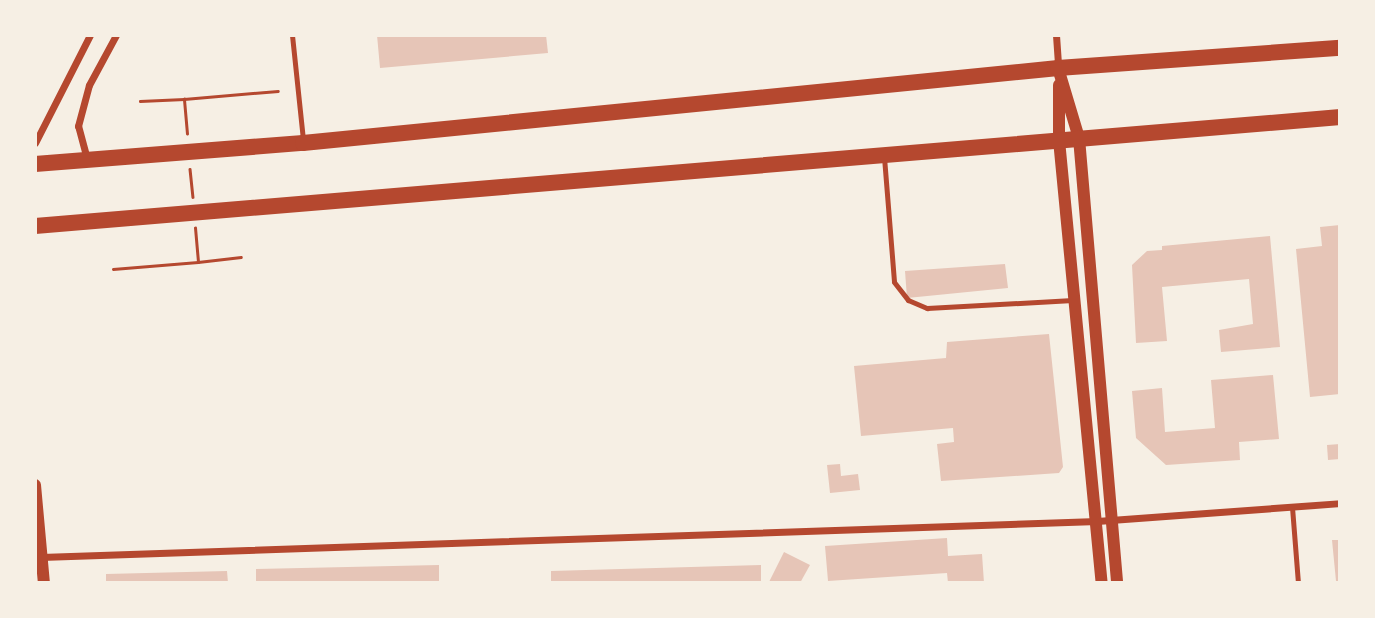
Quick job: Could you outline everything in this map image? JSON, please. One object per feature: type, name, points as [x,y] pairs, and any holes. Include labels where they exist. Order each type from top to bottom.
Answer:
[{"type":"main road","points":[[35,164],[303,143],[1058,68],[1340,48]]},
{"type":"main road","points":[[35,226],[1340,117]]},
{"type":"street","points":[[35,143],[90,35]]},
{"type":"street","points":[[87,159],[78,126],[89,85],[116,35]]},
{"type":"street","points":[[1056,35],[1059,140],[1102,583]]},
{"type":"street","points":[[1058,68],[1079,138],[1117,583]]},
{"type":"street","points":[[1076,299],[1093,298]]},
{"type":"street","points":[[35,485],[44,583]]},
{"type":"street","points":[[41,556],[1097,521],[1340,503]]},
{"type":"lane","points":[[292,35],[303,143]]},
{"type":"lane","points":[[884,153],[894,282],[908,300],[927,308],[1076,299]]},
{"type":"lane","points":[[1292,507],[1298,583]]},
{"type":"path","points":[[140,101],[278,90]]},
{"type":"path","points":[[184,99],[188,139]]},
{"type":"path","points":[[190,167],[194,208]]},
{"type":"path","points":[[195,221],[198,262]]},
{"type":"path","points":[[114,269],[241,257]]},
{"type":"building","points":[[377,35],[546,35],[548,53],[380,68]]},
{"type":"building","points":[[1340,225],[1340,394],[1310,397],[1296,249],[1322,246],[1320,227]]},
{"type":"building","points":[[1270,236],[1280,347],[1221,352],[1219,330],[1253,324],[1249,279],[1162,287],[1167,341],[1136,343],[1132,265],[1147,251],[1162,250],[1162,246]]},
{"type":"building","points":[[1005,264],[1008,288],[907,298],[905,271]]},
{"type":"building","points":[[1049,334],[1063,467],[1059,473],[941,481],[937,444],[954,442],[953,428],[861,436],[854,366],[946,358],[947,342]]},
{"type":"building","points":[[1273,375],[1279,439],[1239,442],[1240,460],[1166,465],[1136,438],[1132,391],[1162,388],[1165,432],[1215,428],[1211,380]]},
{"type":"building","points":[[1340,444],[1340,459],[1328,460],[1327,445]]},
{"type":"building","points":[[840,464],[841,476],[858,474],[860,490],[830,493],[827,465]]},
{"type":"building","points":[[947,538],[948,556],[982,554],[984,583],[948,583],[947,573],[828,581],[825,546]]},
{"type":"building","points":[[1332,540],[1340,540],[1340,581],[1336,581]]},
{"type":"building","points":[[784,552],[810,565],[800,583],[769,582]]},
{"type":"building","points":[[439,565],[439,583],[256,583],[256,569]]},
{"type":"building","points":[[761,565],[761,583],[551,583],[551,571]]},
{"type":"building","points":[[227,571],[228,583],[106,583],[106,574]]}]
